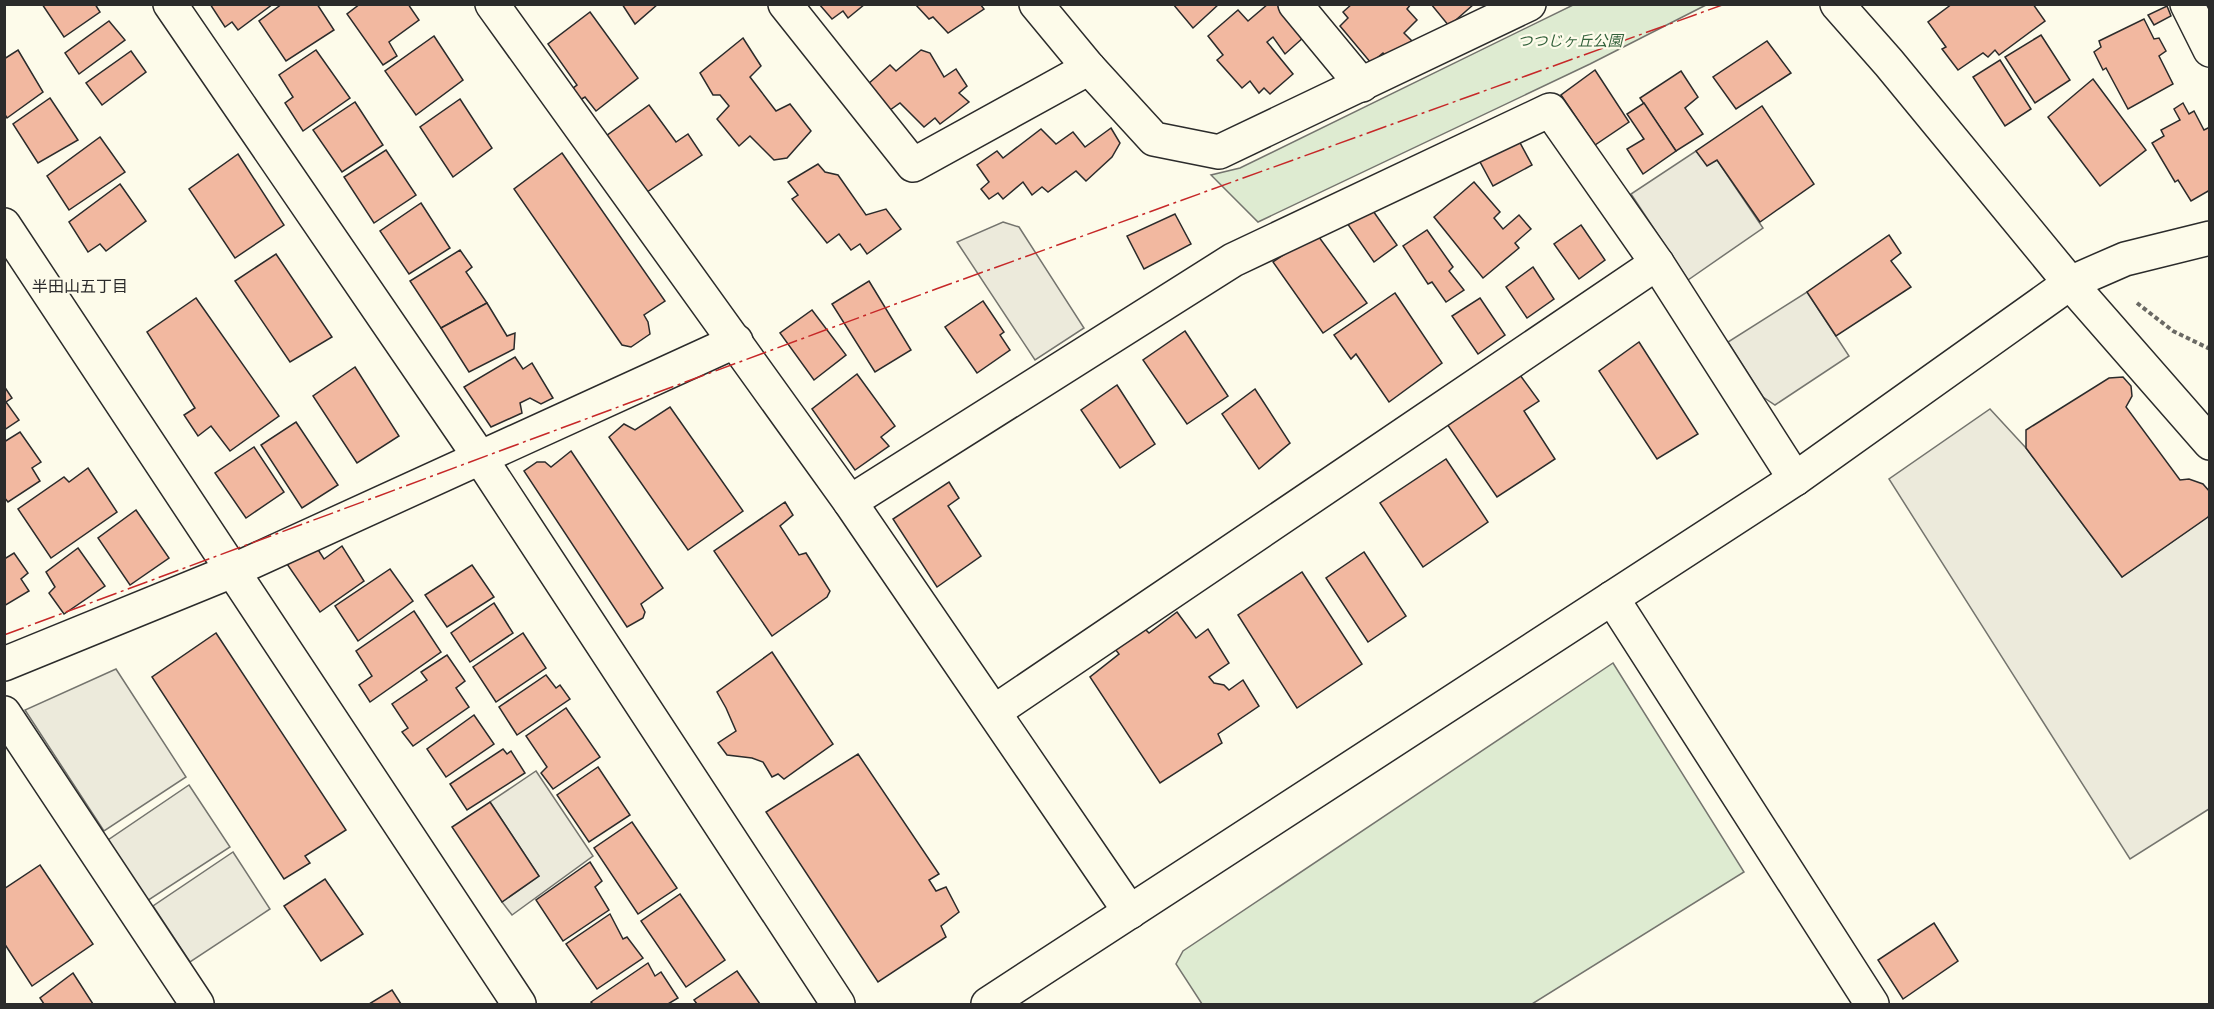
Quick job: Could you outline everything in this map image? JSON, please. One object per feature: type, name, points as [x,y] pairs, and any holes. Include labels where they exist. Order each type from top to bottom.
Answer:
[{"type":"street","points":[[170,4],[481,459],[838,1005]]},
{"type":"street","points":[[492,4],[850,501],[1130,912]]},
{"type":"street","points":[[784,4],[913,165],[1089,68]]},
{"type":"street","points":[[1036,4],[1089,68],[1154,138],[1219,152],[1529,4]]},
{"type":"street","points":[[1295,4],[1362,85]]},
{"type":"street","points":[[1837,4],[1889,63],[2070,283],[2210,443]]},
{"type":"street","points":[[2187,4],[2210,50]]},
{"type":"street","points":[[850,501],[1233,260],[1550,110],[1657,263],[1795,479]]},
{"type":"street","points":[[4,225],[519,1005]]},
{"type":"street","points":[[988,1005],[1795,479],[2070,283],[2125,259],[2210,238]]},
{"type":"street","points":[[994,712],[1657,263]]},
{"type":"street","points":[[4,664],[232,571],[481,459],[736,340]]},
{"type":"street","points":[[1612,598],[1872,1005]]},
{"type":"street","points":[[4,712],[197,1005]]},
{"type":"path","points":[[2132,299],[2173,331],[2210,349]]},
{"type":"green space","name":"つつじヶ丘公園","points":[[1573,5],[1706,5],[1590,64],[1258,222],[1211,175],[1240,168]]},
{"type":"green space","points":[[1613,663],[1744,872],[1532,1004],[1202,1004],[1176,964],[1183,951]]},
{"type":"shaded area","points":[[1696,151],[1707,165],[1717,160],[1763,228],[1688,280],[1631,194]]},
{"type":"shaded area","points":[[1003,222],[1019,227],[1084,328],[1035,360],[957,242]]},
{"type":"shaded area","points":[[1807,292],[1849,356],[1775,405],[1763,397],[1728,342]]},
{"type":"shaded area","points":[[1990,409],[2026,448],[2122,577],[2209,516],[2209,809],[2130,859],[1889,479]]},
{"type":"shaded area","points":[[116,669],[186,777],[104,831],[25,710]]},
{"type":"shaded area","points":[[536,771],[593,856],[512,915],[502,902],[539,876],[490,802]]},
{"type":"shaded area","points":[[189,785],[230,847],[147,901],[108,840]]},
{"type":"shaded area","points":[[233,852],[270,909],[190,962],[153,906]]},
{"type":"building","points":[[42,4],[95,4],[100,12],[64,37]]},
{"type":"building","points":[[210,4],[273,4],[238,30],[232,22],[225,27]]},
{"type":"building","points":[[282,4],[317,4],[334,30],[286,61],[259,21]]},
{"type":"building","points":[[360,4],[408,4],[419,20],[389,42],[397,56],[383,65],[347,14]]},
{"type":"building","points":[[622,4],[658,4],[635,24]]},
{"type":"building","points":[[819,4],[865,4],[848,18],[843,11],[832,19]]},
{"type":"building","points":[[915,4],[980,4],[984,9],[948,33],[933,17],[929,19]]},
{"type":"building","points":[[1173,4],[1219,4],[1193,28]]},
{"type":"building","points":[[1268,4],[1277,4],[1304,37],[1285,54],[1273,37],[1267,42],[1293,74],[1270,94],[1264,88],[1259,93],[1250,81],[1242,88],[1217,60],[1223,55],[1208,36],[1238,10],[1248,21]]},
{"type":"building","points":[[1352,4],[1411,4],[1407,9],[1417,20],[1404,33],[1416,45],[1394,65],[1383,53],[1371,63],[1340,26],[1348,18],[1343,12]]},
{"type":"building","points":[[1431,4],[1474,4],[1449,26]]},
{"type":"building","points":[[1952,4],[2033,4],[2045,21],[1999,55],[1995,50],[1988,57],[1983,53],[1958,70],[1942,49],[1946,47],[1928,22]]},
{"type":"building","points":[[2167,6],[2171,16],[2154,25],[2148,15]]},
{"type":"building","points":[[590,12],[638,78],[596,111],[585,97],[580,100],[572,89],[577,85],[548,44]]},
{"type":"building","points":[[2144,19],[2154,39],[2159,38],[2166,51],[2159,56],[2173,84],[2128,109],[2106,68],[2103,70],[2094,52],[2101,47],[2099,41]]},
{"type":"building","points":[[109,21],[125,40],[79,74],[65,53]]},
{"type":"building","points":[[2041,35],[2070,80],[2035,103],[2005,57]]},
{"type":"building","points":[[434,36],[463,80],[416,115],[385,71]]},
{"type":"building","points":[[743,38],[761,66],[750,77],[776,111],[790,104],[811,131],[787,158],[774,160],[750,136],[739,146],[717,119],[729,106],[720,95],[713,95],[700,73]]},
{"type":"building","points":[[1767,41],[1791,73],[1736,109],[1713,77]]},
{"type":"building","points":[[18,50],[43,92],[7,118],[4,113],[4,59]]},
{"type":"building","points":[[316,50],[350,98],[303,131],[285,103],[293,97],[279,75]]},
{"type":"building","points":[[921,50],[930,53],[944,77],[956,69],[967,86],[959,93],[969,102],[940,124],[935,118],[924,127],[900,103],[890,110],[868,84],[890,65],[896,71]]},
{"type":"building","points":[[131,51],[146,72],[102,105],[86,83]]},
{"type":"building","points":[[2000,60],[2031,109],[2005,126],[1973,77]]},
{"type":"building","points":[[1595,70],[1629,122],[1595,145],[1561,95]]},
{"type":"building","points":[[1681,71],[1698,97],[1685,108],[1703,134],[1676,151],[1640,98]]},
{"type":"building","points":[[2093,79],[2146,150],[2100,186],[2048,117]]},
{"type":"building","points":[[50,98],[78,140],[38,163],[13,124]]},
{"type":"building","points":[[460,99],[492,148],[453,177],[420,127]]},
{"type":"building","points":[[355,102],[383,145],[342,172],[313,130]]},
{"type":"building","points":[[1644,103],[1676,151],[1643,174],[1627,149],[1644,139],[1627,114]]},
{"type":"building","points":[[2183,103],[2189,114],[2194,111],[2204,130],[2210,127],[2210,190],[2191,201],[2178,180],[2175,182],[2152,143],[2164,136],[2161,130],[2180,120],[2174,109]]},
{"type":"building","points":[[649,105],[676,142],[688,134],[702,155],[647,192],[606,136]]},
{"type":"building","points":[[1762,106],[1814,184],[1760,222],[1717,160],[1707,166],[1696,151]]},
{"type":"building","points":[[1111,128],[1120,143],[1112,157],[1086,181],[1076,171],[1048,192],[1042,187],[1032,195],[1023,182],[1003,199],[998,193],[989,199],[981,189],[989,182],[977,165],[997,151],[1003,158],[1041,129],[1056,144],[1073,132],[1085,147]]},
{"type":"building","points":[[100,137],[125,172],[69,210],[47,176]]},
{"type":"building","points":[[1518,139],[1532,165],[1493,186],[1479,160]]},
{"type":"building","points":[[386,150],[416,195],[374,223],[344,177]]},
{"type":"building","points":[[562,153],[665,301],[644,315],[650,334],[631,347],[622,345],[514,189]]},
{"type":"building","points":[[238,154],[284,225],[235,258],[189,189]]},
{"type":"building","points":[[818,164],[825,172],[838,175],[866,215],[886,209],[901,229],[867,254],[860,244],[851,250],[839,234],[827,243],[792,199],[798,195],[788,182]]},
{"type":"building","points":[[1474,182],[1500,212],[1494,218],[1503,229],[1519,215],[1531,229],[1515,243],[1519,248],[1483,278],[1434,217]]},
{"type":"building","points":[[120,184],[146,221],[106,251],[100,244],[88,252],[69,222]]},
{"type":"building","points":[[421,203],[450,248],[409,274],[380,231]]},
{"type":"building","points":[[1371,208],[1397,245],[1374,262],[1347,223]]},
{"type":"building","points":[[1175,214],[1191,244],[1144,269],[1127,236]]},
{"type":"building","points":[[1581,225],[1605,260],[1579,279],[1554,244]]},
{"type":"building","points":[[1427,230],[1453,267],[1449,271],[1464,290],[1446,302],[1432,282],[1428,284],[1403,246]]},
{"type":"building","points":[[1316,233],[1367,303],[1323,333],[1273,262]]},
{"type":"building","points":[[1889,235],[1901,253],[1891,261],[1911,287],[1836,336],[1807,292]]},
{"type":"building","points":[[460,250],[472,267],[466,272],[487,303],[441,328],[410,281]]},
{"type":"building","points":[[276,254],[332,337],[290,362],[235,281]]},
{"type":"building","points":[[1533,267],[1554,299],[1527,318],[1506,287]]},
{"type":"building","points":[[869,281],[911,350],[875,372],[832,304]]},
{"type":"building","points":[[1395,293],[1442,363],[1389,402],[1356,354],[1351,359],[1334,335]]},
{"type":"building","points":[[196,298],[279,416],[230,451],[211,426],[198,436],[184,415],[195,408],[147,332]]},
{"type":"building","points":[[1480,298],[1505,335],[1478,354],[1452,316]]},
{"type":"building","points":[[983,301],[1004,332],[1000,335],[1010,350],[977,373],[945,327]]},
{"type":"building","points":[[487,303],[507,336],[515,333],[514,349],[469,372],[441,328]]},
{"type":"building","points":[[812,310],[846,355],[814,380],[780,333]]},
{"type":"building","points":[[1185,331],[1228,396],[1187,424],[1143,360]]},
{"type":"building","points":[[1639,342],[1698,434],[1657,459],[1599,371]]},
{"type":"building","points":[[515,357],[523,369],[532,363],[553,398],[541,404],[530,398],[520,403],[522,413],[491,427],[464,387]]},
{"type":"building","points":[[355,367],[399,436],[357,463],[313,396]]},
{"type":"building","points":[[857,374],[895,426],[881,437],[889,446],[855,470],[812,409]]},
{"type":"building","points":[[1520,375],[1539,401],[1524,411],[1555,459],[1497,497],[1447,424]]},
{"type":"building","points":[[2123,377],[2131,386],[2132,396],[2126,407],[2180,480],[2189,479],[2203,484],[2210,492],[2210,513],[2208,517],[2122,577],[2026,448],[2026,430],[2109,378]]},
{"type":"building","points":[[1117,385],[1155,444],[1120,468],[1081,410]]},
{"type":"building","points":[[4,386],[12,398],[6,402],[19,420],[4,430]]},
{"type":"building","points":[[1255,389],[1290,443],[1259,469],[1222,414]]},
{"type":"building","points":[[670,407],[743,511],[688,550],[609,437],[624,424],[635,430]]},
{"type":"building","points":[[296,422],[338,485],[302,508],[261,445]]},
{"type":"building","points":[[20,432],[41,462],[32,468],[40,481],[8,502],[4,497],[4,442]]},
{"type":"building","points":[[254,447],[284,492],[246,518],[215,473]]},
{"type":"building","points":[[571,451],[663,588],[641,604],[645,612],[643,618],[627,627],[524,471],[537,462],[545,462],[551,467]]},
{"type":"building","points":[[1446,459],[1488,522],[1423,567],[1380,503]]},
{"type":"building","points":[[88,468],[117,512],[51,558],[18,509],[64,477],[69,482]]},
{"type":"building","points":[[949,482],[959,498],[948,506],[981,556],[937,587],[893,519]]},
{"type":"building","points":[[785,502],[793,515],[780,526],[799,555],[806,553],[830,591],[827,597],[772,636],[714,551]]},
{"type":"building","points":[[136,510],[169,558],[130,585],[98,538]]},
{"type":"building","points":[[315,545],[324,559],[342,546],[364,581],[320,612],[287,564]]},
{"type":"building","points":[[78,548],[105,586],[64,614],[49,593],[55,587],[46,572]]},
{"type":"building","points":[[1364,552],[1406,616],[1368,642],[1326,578]]},
{"type":"building","points":[[14,553],[28,573],[21,579],[29,591],[4,606],[4,556],[6,558]]},
{"type":"building","points":[[472,565],[494,597],[447,627],[425,595]]},
{"type":"building","points":[[390,569],[413,601],[358,641],[335,606]]},
{"type":"building","points":[[1302,572],[1362,664],[1297,708],[1238,615]]},
{"type":"building","points":[[494,603],[513,633],[470,662],[451,633]]},
{"type":"building","points":[[414,611],[441,652],[370,702],[359,685],[372,676],[356,651]]},
{"type":"building","points":[[1177,612],[1196,638],[1208,629],[1229,663],[1209,677],[1214,683],[1224,685],[1229,690],[1243,680],[1259,706],[1218,734],[1222,743],[1160,783],[1090,677],[1119,654],[1112,645],[1140,624],[1149,633]]},
{"type":"building","points":[[216,633],[346,830],[305,856],[310,863],[284,879],[152,677]]},
{"type":"building","points":[[523,633],[546,668],[496,702],[473,667]]},
{"type":"building","points":[[772,652],[833,744],[784,779],[778,774],[772,777],[763,762],[752,758],[727,755],[718,743],[736,731],[717,692]]},
{"type":"building","points":[[447,655],[465,681],[456,688],[469,707],[413,746],[402,732],[408,728],[392,704],[427,680],[421,672]]},
{"type":"building","points":[[546,675],[556,688],[560,685],[570,699],[517,735],[499,707]]},
{"type":"building","points":[[566,708],[600,757],[553,789],[541,773],[547,767],[526,736]]},
{"type":"building","points":[[474,715],[494,744],[446,777],[427,749]]},
{"type":"building","points":[[503,749],[507,754],[511,751],[525,773],[467,810],[450,784]]},
{"type":"building","points":[[858,754],[939,874],[929,880],[936,891],[946,887],[959,912],[941,926],[946,937],[878,982],[766,812]]},
{"type":"building","points":[[598,767],[630,815],[589,842],[557,795]]},
{"type":"building","points":[[490,802],[539,876],[502,902],[452,827]]},
{"type":"building","points":[[632,822],[677,888],[638,914],[594,848]]},
{"type":"building","points":[[590,862],[602,881],[595,887],[609,910],[563,941],[536,900]]},
{"type":"building","points":[[40,865],[93,944],[32,986],[4,943],[4,889]]},
{"type":"building","points":[[325,879],[363,934],[321,961],[284,906]]},
{"type":"building","points":[[680,894],[725,960],[686,987],[641,921]]},
{"type":"building","points":[[610,914],[623,939],[627,937],[643,958],[597,989],[566,944]]},
{"type":"building","points":[[1934,923],[1958,961],[1903,999],[1878,960]]},
{"type":"building","points":[[648,963],[655,976],[661,972],[678,998],[668,1004],[593,1004],[591,1002]]},
{"type":"building","points":[[737,971],[760,1004],[697,1004],[694,1000]]},
{"type":"building","points":[[73,973],[93,1004],[44,1004],[40,998]]},
{"type":"building","points":[[392,990],[401,1004],[369,1004]]},
{"type":"power","points":[[4,635],[936,289],[1725,4]]},
{"type":"district","name":"半田山五丁目","points":[[80,286]]}]
